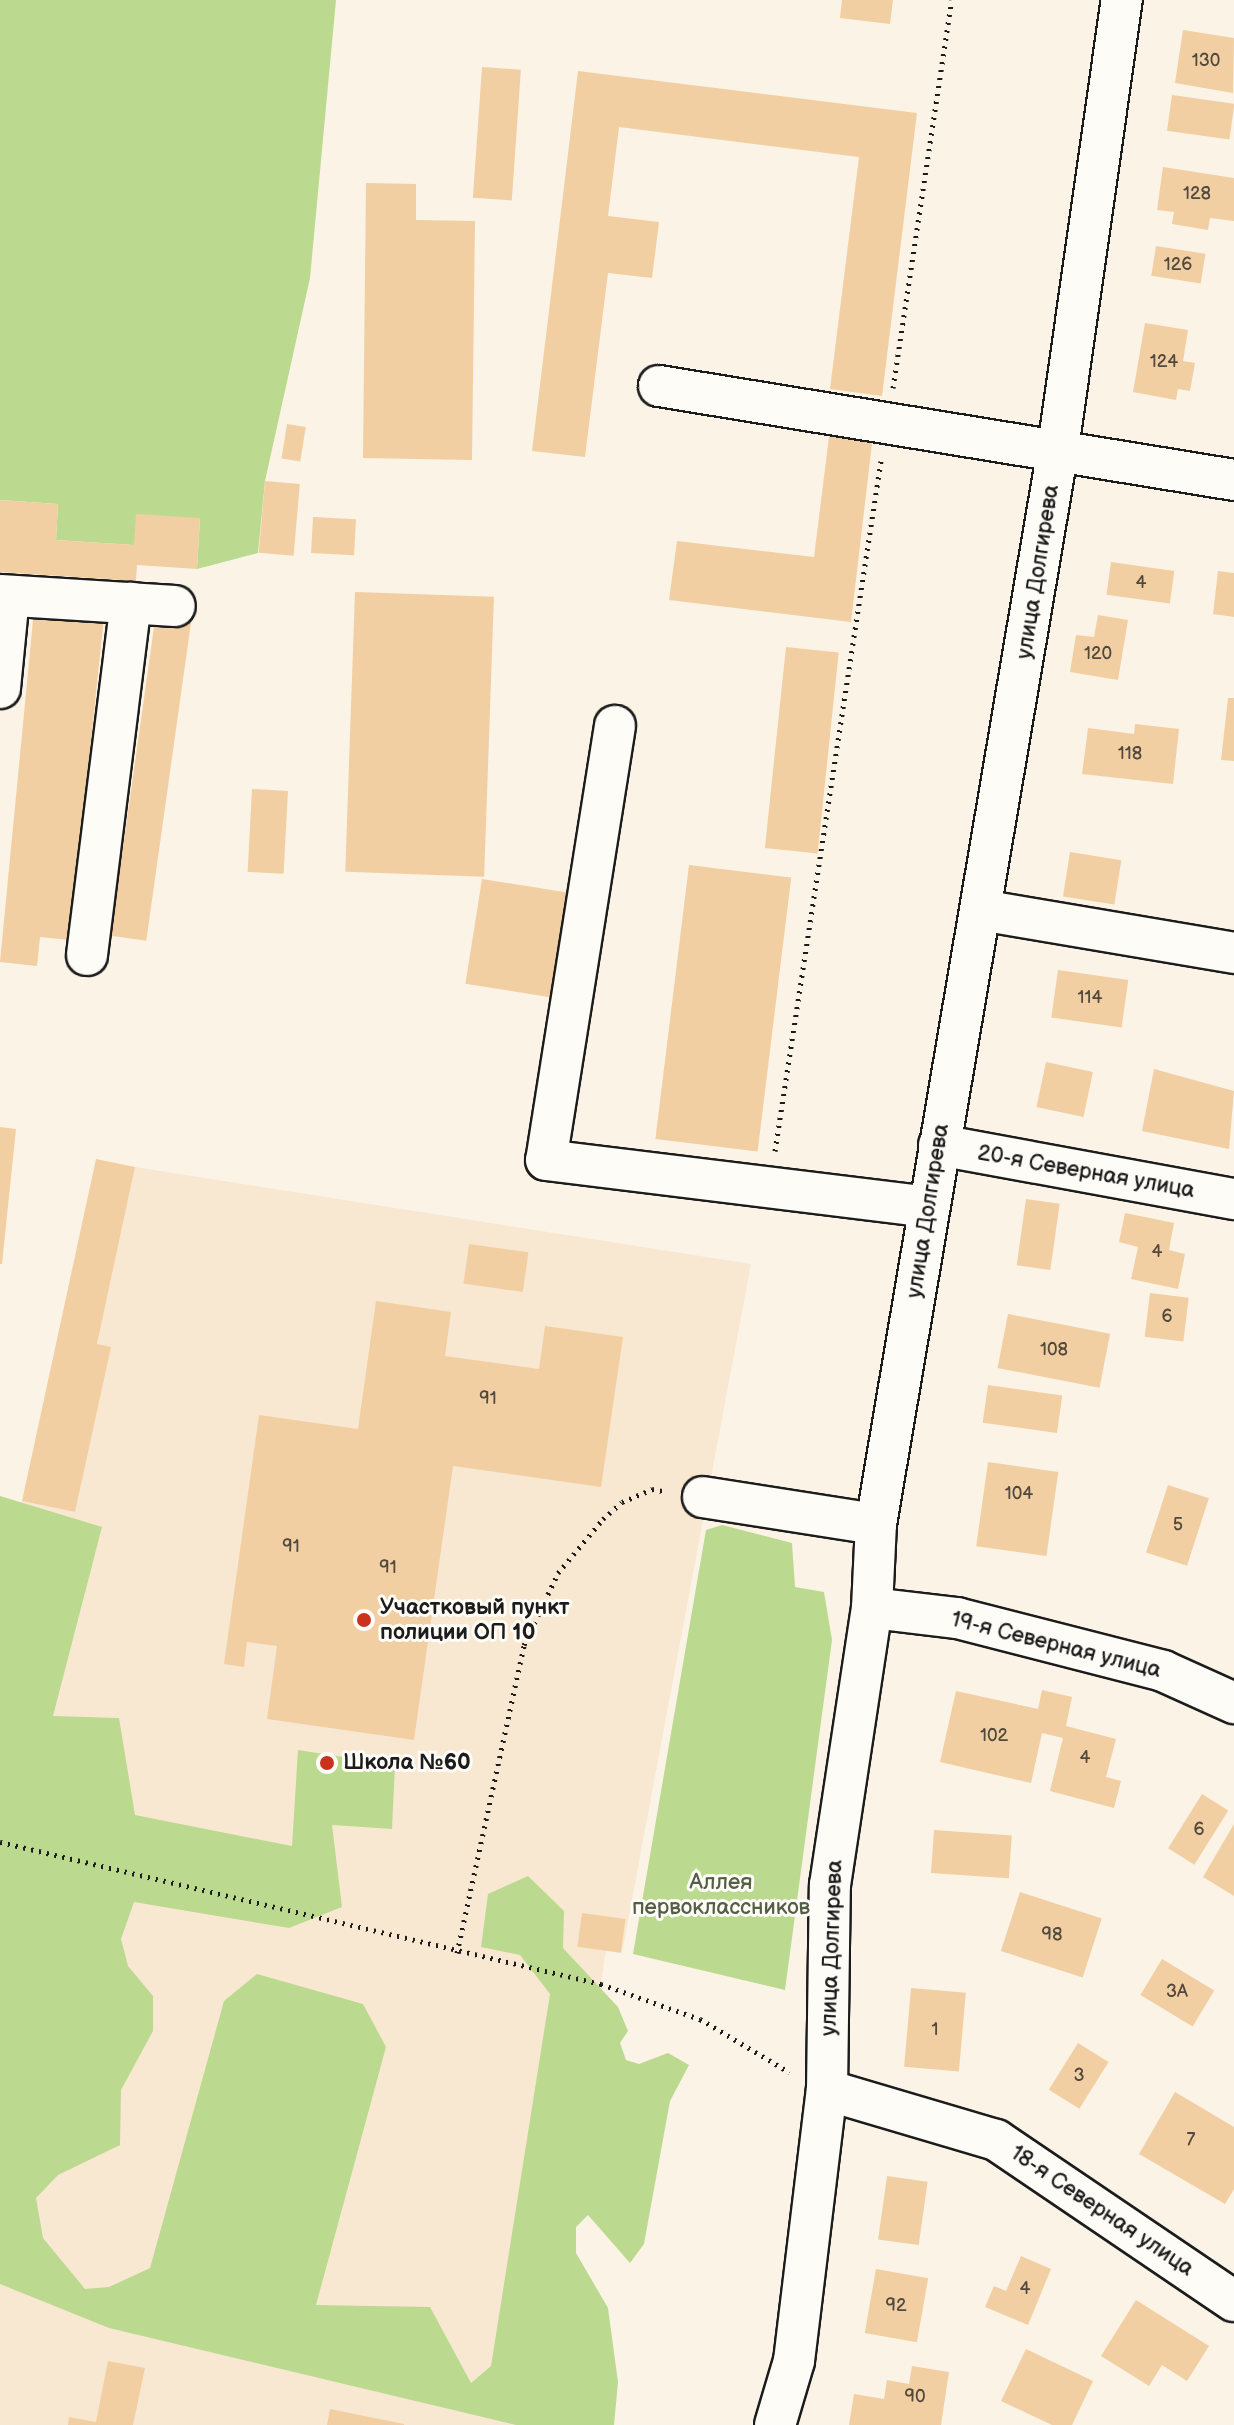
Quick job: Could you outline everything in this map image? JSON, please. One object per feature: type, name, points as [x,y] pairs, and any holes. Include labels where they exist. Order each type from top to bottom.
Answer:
[{"type":"street","name":"улица Долгирева","points":[[775,2425],[794,2361],[827,2090],[830,1885],[872,1608],[876,1524],[1057,455],[1122,0]]},
{"type":"street","points":[[659,386],[887,423],[1057,455],[1234,480]]},
{"type":"street","points":[[0,688],[4,595],[175,606]]},
{"type":"street","points":[[87,955],[131,603]]},
{"type":"street","points":[[615,726],[546,1160],[928,1207]]},
{"type":"street","points":[[981,910],[1234,953]]},
{"type":"street","name":"20-я Северная улица","points":[[939,1145],[1234,1199]]},
{"type":"street","points":[[703,1497],[876,1524]]},
{"type":"street","name":"19-я Северная улица","points":[[872,1608],[957,1618],[1149,1667],[1234,1703]]},
{"type":"street","name":"18-я Северная улица","points":[[827,2090],[996,2140],[1234,2301]]},
{"type":"path","points":[[769,1187],[952,0]]},
{"type":"path","points":[[457,1953],[524,1645],[558,1573],[622,1502],[652,1489],[703,1497]]},
{"type":"path","points":[[0,1842],[457,1953],[601,1984],[700,2019],[827,2090]]},
{"type":"shaded area","name":"Школа №60","points":[[135,1167],[751,1264],[622,1953],[606,1951],[529,2425],[0,2425],[0,1608],[22,1501],[75,1512],[97,1344]]},
{"type":"green space","points":[[0,0],[336,0],[310,278],[265,481],[258,553],[197,569],[200,518],[134,545],[56,540],[58,504],[0,500]]},
{"type":"green space","points":[[0,1496],[102,1527],[53,1716],[119,1718],[135,1815],[292,1846],[298,1750],[395,1765],[392,1829],[332,1825],[342,1907],[289,1928],[134,1902],[121,1939],[128,1966],[153,1996],[153,2031],[121,2090],[120,2145],[58,2175],[36,2198],[43,2238],[85,2289],[109,2287],[150,2268],[224,2001],[257,1974],[363,2004],[386,2047],[316,2305],[430,2307],[471,2383],[491,2366],[550,1994],[520,1955],[481,1947],[488,1894],[528,1876],[564,1911],[563,1948],[618,2007],[628,2031],[620,2043],[626,2060],[639,2064],[668,2053],[689,2065],[670,2101],[644,2244],[630,2263],[588,2215],[576,2227],[576,2253],[608,2308],[618,2382],[614,2425],[516,2425],[109,2328],[0,2284]]},
{"type":"green space","name":"Аллея первоклассников","points":[[722,1525],[792,1543],[795,1587],[824,1592],[832,1640],[785,1990],[633,1954],[706,1530]]},
{"type":"building","points":[[842,0],[893,0],[890,24],[840,18]]},
{"type":"building","points":[[1183,30],[1234,38],[1233,93],[1175,83]]},
{"type":"building","points":[[482,67],[521,70],[512,200],[473,198]]},
{"type":"building","points":[[578,71],[917,113],[882,396],[830,389],[859,157],[619,127],[608,216],[659,222],[652,278],[608,273],[585,457],[532,451]]},
{"type":"building","points":[[1172,95],[1234,104],[1229,139],[1167,131]]},
{"type":"building","points":[[1163,167],[1234,178],[1234,221],[1210,218],[1208,230],[1172,224],[1174,212],[1157,210]]},
{"type":"building","points":[[366,183],[416,184],[416,220],[475,221],[472,460],[363,458]]},
{"type":"building","points":[[1156,246],[1205,254],[1201,283],[1151,276]]},
{"type":"building","points":[[1145,323],[1188,330],[1183,361],[1195,363],[1190,391],[1178,389],[1176,400],[1133,392]]},
{"type":"building","points":[[287,424],[306,427],[300,462],[282,459]]},
{"type":"building","points":[[830,429],[873,435],[851,622],[669,600],[677,541],[814,557]]},
{"type":"building","points":[[265,481],[300,484],[294,556],[259,553]]},
{"type":"building","points":[[0,500],[58,504],[56,540],[134,545],[136,514],[200,518],[197,569],[137,565],[136,581],[0,572]]},
{"type":"building","points":[[313,517],[356,519],[354,555],[311,553]]},
{"type":"building","points":[[1111,562],[1174,571],[1170,604],[1106,595]]},
{"type":"building","points":[[1218,571],[1234,573],[1234,617],[1213,614]]},
{"type":"building","points":[[355,592],[494,597],[484,877],[345,872]]},
{"type":"building","points":[[34,610],[104,617],[70,940],[40,937],[37,966],[0,962]]},
{"type":"building","points":[[156,613],[192,618],[146,941],[111,936]]},
{"type":"building","points":[[1098,615],[1128,620],[1118,680],[1070,672],[1076,635],[1094,637]]},
{"type":"building","points":[[786,647],[839,653],[818,853],[765,848]]},
{"type":"building","points":[[1228,698],[1234,698],[1234,761],[1221,760]]},
{"type":"building","points":[[1135,724],[1179,729],[1173,784],[1082,774],[1088,728],[1134,734]]},
{"type":"building","points":[[252,789],[288,791],[284,874],[248,872]]},
{"type":"building","points":[[1070,852],[1121,860],[1114,905],[1063,896]]},
{"type":"building","points":[[689,865],[791,878],[758,1151],[655,1139]]},
{"type":"building","points":[[482,879],[575,894],[558,998],[465,984]]},
{"type":"building","points":[[1058,970],[1128,980],[1122,1027],[1051,1018]]},
{"type":"building","points":[[1046,1062],[1093,1072],[1083,1117],[1036,1107]]},
{"type":"building","points":[[1154,1069],[1234,1091],[1229,1149],[1142,1131]]},
{"type":"building","points":[[0,1127],[16,1129],[2,1264],[0,1264]]},
{"type":"building","points":[[96,1159],[135,1167],[97,1344],[111,1347],[75,1512],[22,1501]]},
{"type":"building","points":[[1026,1199],[1060,1204],[1050,1270],[1017,1265]]},
{"type":"building","points":[[1125,1213],[1174,1223],[1169,1250],[1185,1254],[1178,1289],[1131,1279],[1138,1247],[1119,1242]]},
{"type":"building","points":[[469,1244],[528,1252],[523,1292],[463,1284]]},
{"type":"building","points":[[1150,1293],[1189,1298],[1183,1341],[1145,1337]]},
{"type":"building","points":[[376,1301],[451,1312],[445,1356],[539,1369],[545,1326],[623,1337],[601,1487],[453,1466],[414,1740],[267,1719],[277,1646],[247,1642],[244,1667],[224,1664],[259,1415],[358,1429]]},
{"type":"building","points":[[1008,1314],[1110,1334],[1100,1388],[998,1368]]},
{"type":"building","points":[[988,1385],[1062,1395],[1057,1433],[983,1423]]},
{"type":"building","points":[[988,1462],[1058,1472],[1046,1556],[976,1546]]},
{"type":"building","points":[[1168,1485],[1209,1498],[1187,1566],[1146,1553]]},
{"type":"building","points":[[1042,1690],[1072,1697],[1066,1726],[1116,1739],[1106,1777],[1121,1781],[1114,1808],[1050,1791],[1063,1738],[1042,1733],[1031,1783],[940,1762],[956,1691],[1038,1709]]},
{"type":"building","points":[[1202,1794],[1228,1810],[1194,1865],[1168,1848]]},
{"type":"building","points":[[1234,1824],[1234,1896],[1203,1877]]},
{"type":"building","points":[[934,1830],[1012,1835],[1009,1878],[931,1873]]},
{"type":"building","points":[[1020,1892],[1102,1919],[1083,1978],[1001,1951]]},
{"type":"building","points":[[582,1913],[626,1919],[621,1953],[577,1947]]},
{"type":"building","points":[[1162,1959],[1214,1990],[1193,2026],[1140,1995]]},
{"type":"building","points":[[911,1988],[966,1993],[959,2071],[904,2067]]},
{"type":"building","points":[[1078,2043],[1109,2062],[1079,2109],[1049,2090]]},
{"type":"building","points":[[1175,2092],[1234,2127],[1234,2189],[1225,2204],[1139,2154]]},
{"type":"building","points":[[887,2176],[928,2182],[919,2245],[878,2239]]},
{"type":"building","points":[[1021,2256],[1051,2269],[1028,2325],[985,2307],[994,2286],[1006,2291]]},
{"type":"building","points":[[876,2269],[928,2278],[917,2342],[865,2333]]},
{"type":"building","points":[[1136,2300],[1209,2346],[1187,2381],[1162,2365],[1149,2386],[1101,2356]]},
{"type":"building","points":[[1026,2349],[1093,2381],[1072,2425],[1052,2425],[1001,2401]]},
{"type":"building","points":[[108,2361],[145,2368],[133,2425],[68,2425],[69,2417],[96,2422]]},
{"type":"building","points":[[912,2366],[949,2372],[941,2425],[849,2425],[854,2394],[884,2399],[887,2380],[909,2384]]},
{"type":"building","points":[[330,2409],[404,2424],[404,2425],[327,2425]]},
{"type":"place","name":"Участковый пункт полиции ОП 10","points":[[364,1620]]},
{"type":"place","name":"Школа №60","points":[[327,1763]]}]
